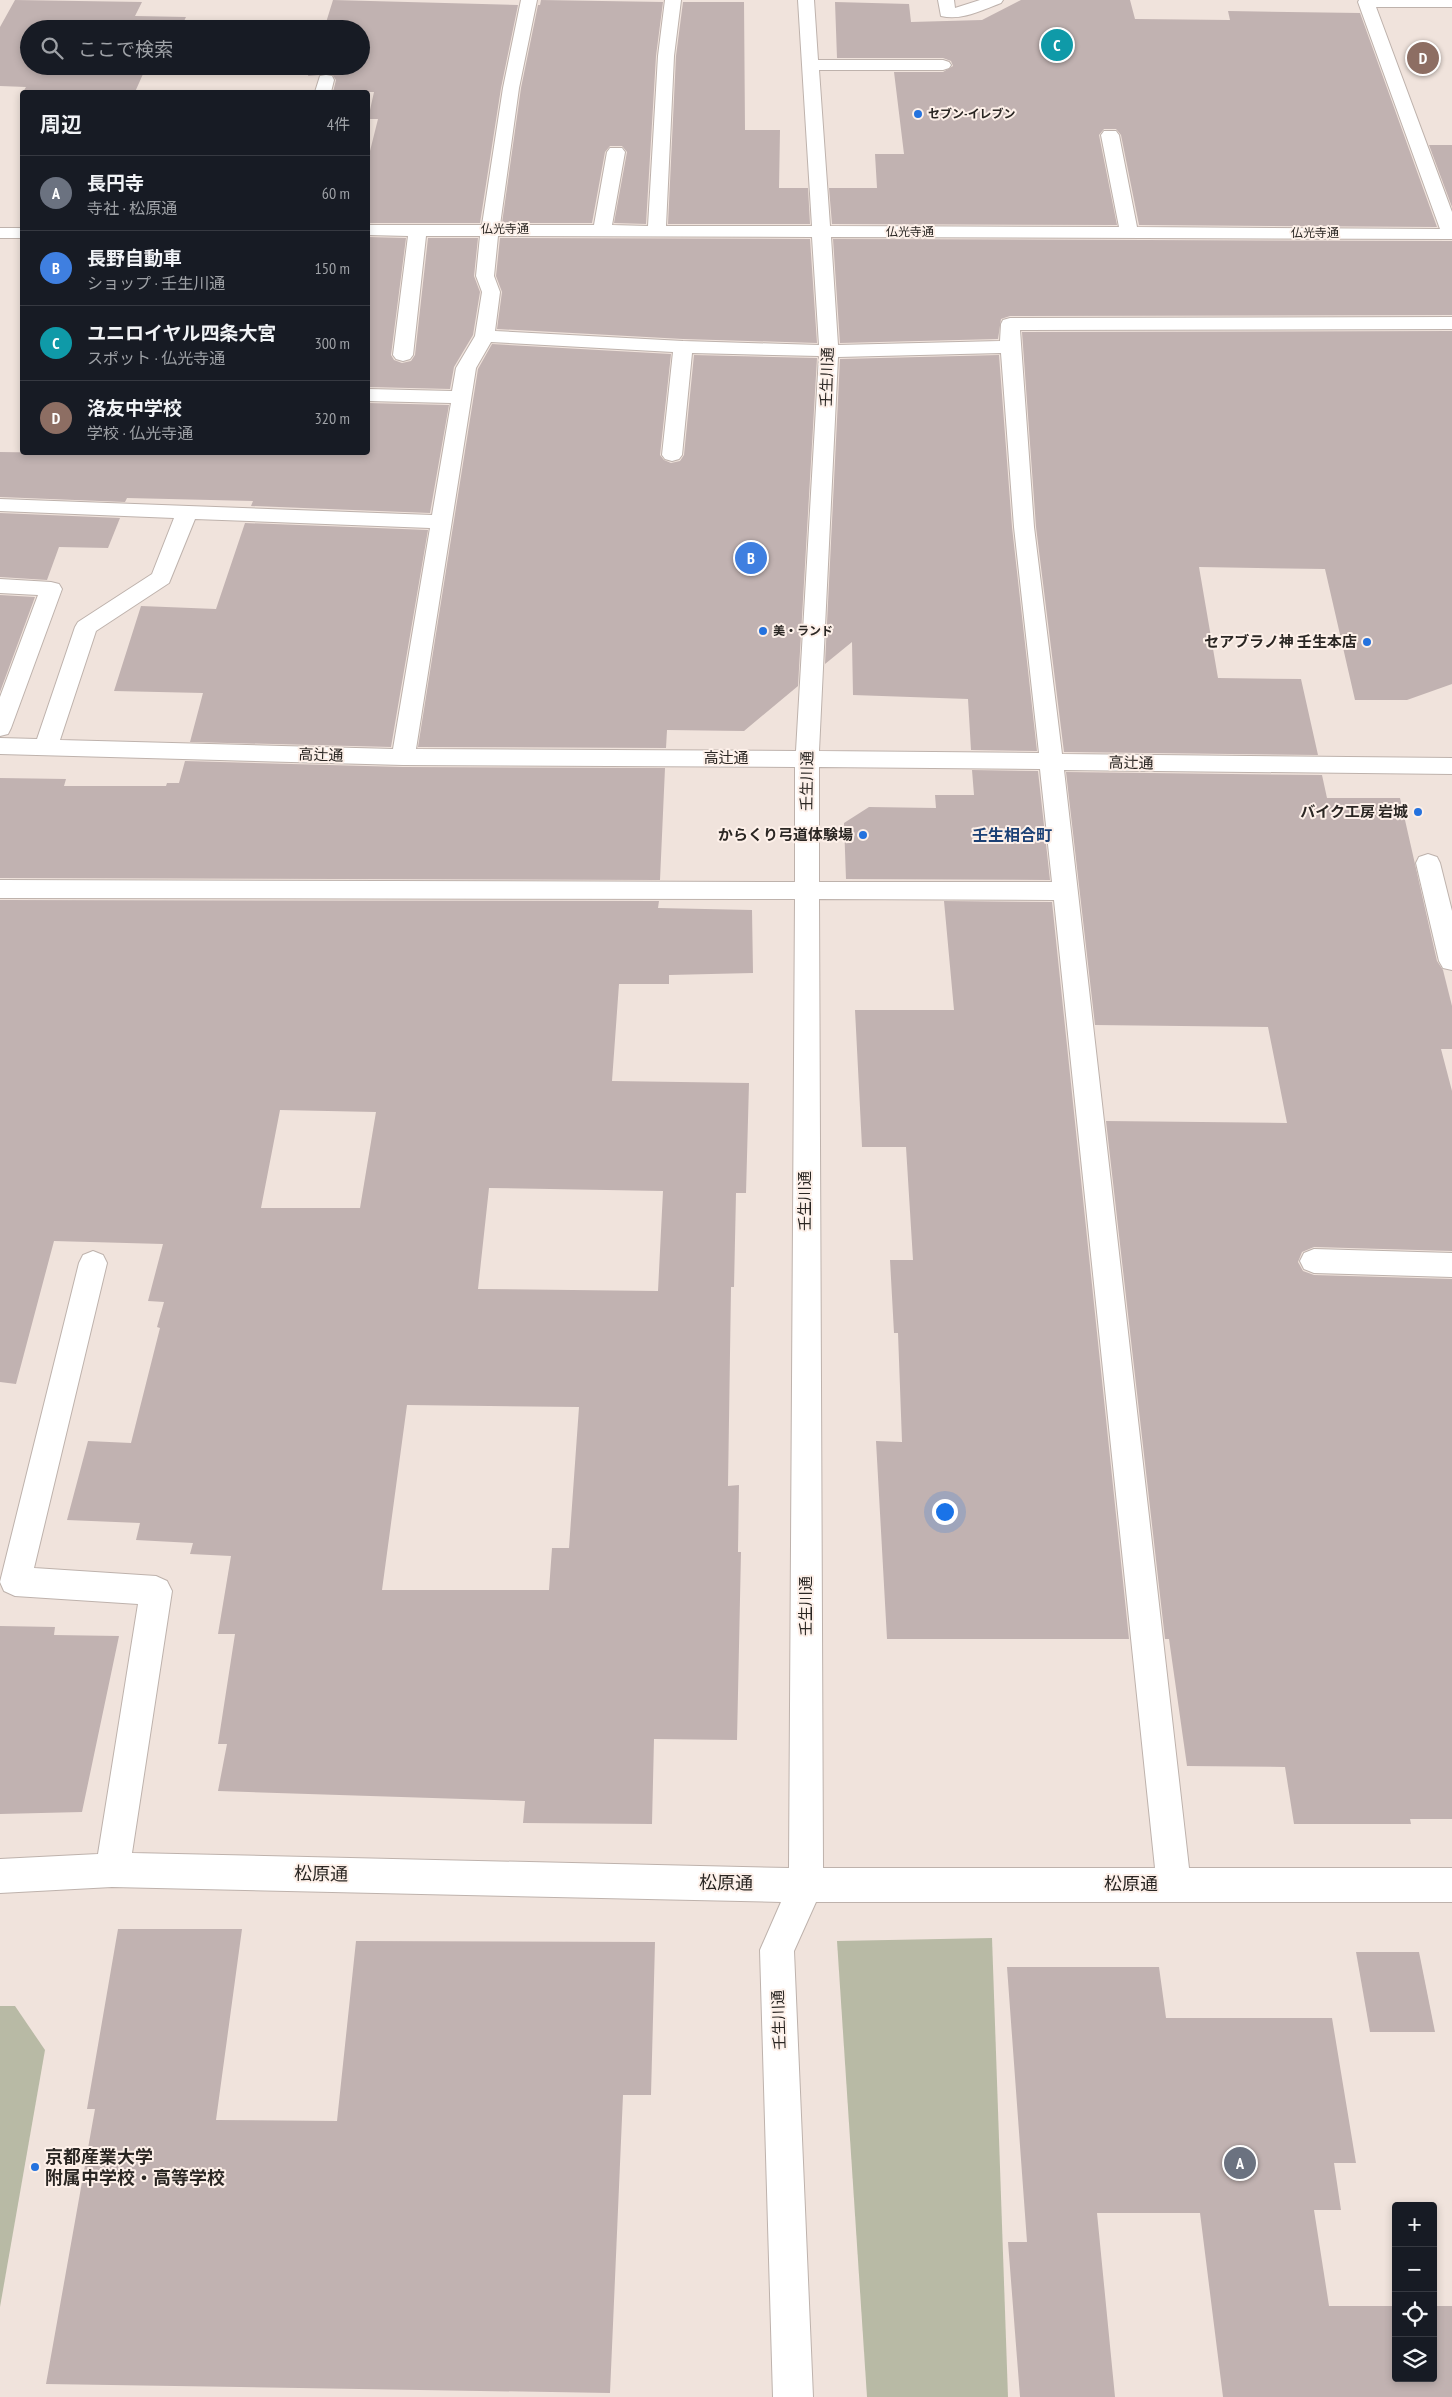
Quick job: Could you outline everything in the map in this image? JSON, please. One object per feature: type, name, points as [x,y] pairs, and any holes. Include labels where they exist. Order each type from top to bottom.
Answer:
[{"type":"street","points":[[404,757],[466,368],[485,336],[491,292],[485,276],[490,229],[511,88],[529,0]]},
{"type":"street","points":[[657,231],[666,56],[673,0]]},
{"type":"street","name":"壬生川通","points":[[793,2397],[777,1950],[806,1885],[806,758],[829,351],[806,0]]},
{"type":"street","points":[[946,0],[947,13],[963,12],[995,0]]},
{"type":"street","points":[[1451,234],[1366,2],[1452,2]]},
{"type":"street","points":[[810,65],[943,65]]},
{"type":"street","points":[[1110,135],[1129,233]]},
{"type":"street","points":[[602,230],[616,152]]},
{"type":"street","name":"仏光寺通","points":[[370,230],[1451,234]]},
{"type":"street","points":[[403,355],[418,230]]},
{"type":"street","points":[[0,233],[20,233]]},
{"type":"street","points":[[1174,1884],[1052,762],[1024,526],[1010,348],[1010,324],[1452,323]]},
{"type":"street","points":[[485,336],[683,347],[829,351],[1010,348]]},
{"type":"street","points":[[672,455],[683,347]]},
{"type":"street","points":[[370,395],[461,397]]},
{"type":"street","points":[[0,505],[440,522]]},
{"type":"street","points":[[46,747],[86,627],[161,578],[187,512]]},
{"type":"street","points":[[0,586],[50,589],[0,728]]},
{"type":"street","name":"高辻通","points":[[0,746],[404,757],[806,758],[1452,766]]},
{"type":"street","points":[[1428,863],[1452,961]]},
{"type":"street","points":[[0,889],[1065,891]]},
{"type":"street","points":[[1314,1261],[1452,1265]]},
{"type":"street","points":[[92,1263],[8,1581],[156,1591],[112,1870]]},
{"type":"street","name":"松原通","points":[[0,1876],[112,1870],[806,1885],[1452,1884]]},
{"type":"green space","points":[[992,1938],[1008,2397],[867,2397],[837,1941]]},
{"type":"green space","points":[[0,2006],[15,2006],[45,2050],[0,2307]]},
{"type":"building","points":[[15,0],[142,2],[135,16],[186,17],[184,20],[20,20],[20,75],[143,75],[136,90],[24,90],[26,87],[0,86],[0,27]]},
{"type":"building","points":[[333,0],[518,5],[501,88],[480,223],[370,223],[370,151],[378,119],[370,119],[374,92],[370,92],[370,90],[334,90],[336,80],[333,75],[370,75],[370,20],[327,20]]},
{"type":"building","points":[[541,0],[663,2],[656,56],[646,224],[614,223],[627,152],[622,146],[610,146],[605,152],[592,223],[502,223],[521,88],[538,5],[540,5]]},
{"type":"building","points":[[1021,0],[1130,0],[1135,19],[1230,20],[1228,11],[1360,13],[1437,227],[1139,225],[1121,135],[1116,129],[1104,129],[1099,135],[1117,225],[832,224],[829,188],[877,188],[875,154],[904,154],[894,72],[943,72],[953,66],[951,61],[943,58],[837,58],[835,2],[909,4],[911,22],[982,20]]},
{"type":"building","points":[[683,2],[744,2],[745,130],[780,130],[779,188],[808,188],[810,224],[668,224],[676,56]]},
{"type":"building","points":[[1429,145],[1452,145],[1452,207]]},
{"type":"building","points":[[370,237],[406,238],[391,355],[394,360],[402,363],[411,361],[415,355],[428,238],[478,238],[474,276],[480,292],[473,335],[454,367],[450,389],[370,387]]},
{"type":"building","points":[[500,238],[810,239],[817,343],[683,339],[497,329],[502,292],[496,276]]},
{"type":"building","points":[[833,239],[1452,241],[1452,315],[1010,316],[1001,319],[998,339],[840,343]]},
{"type":"building","points":[[1452,331],[1452,684],[1407,700],[1355,700],[1325,569],[1199,567],[1218,678],[1301,679],[1318,755],[1064,752],[1036,527],[1022,332]]},
{"type":"building","points":[[492,344],[671,354],[660,455],[664,460],[671,463],[680,461],[684,455],[694,355],[817,358],[798,686],[744,731],[667,730],[666,748],[418,747],[478,369]]},
{"type":"building","points":[[999,355],[1012,527],[1037,751],[971,750],[968,699],[853,695],[852,642],[825,664],[840,359]]},
{"type":"building","points":[[370,403],[449,405],[430,513],[251,506],[253,501],[127,498],[125,502],[0,497],[0,452],[20,452],[20,455],[370,455]]},
{"type":"building","points":[[0,513],[120,518],[108,548],[59,547],[47,580],[0,577]]},
{"type":"building","points":[[245,523],[428,530],[391,747],[190,742],[203,693],[114,691],[141,606],[216,609]]},
{"type":"building","points":[[0,595],[35,597],[0,692]]},
{"type":"building","points":[[185,761],[403,767],[665,768],[660,880],[0,878],[0,778],[66,779],[64,786],[166,786],[167,783],[179,783]]},
{"type":"building","points":[[972,770],[1038,771],[1050,880],[846,879],[844,823],[869,807],[936,808],[935,795],[974,795]]},
{"type":"building","points":[[1066,772],[1322,775],[1327,798],[1400,798],[1437,961],[1443,970],[1452,1006],[1452,1049],[1441,1049],[1452,1091],[1452,1251],[1314,1247],[1302,1252],[1298,1262],[1303,1271],[1314,1275],[1452,1279],[1452,1819],[1410,1819],[1411,1824],[1294,1824],[1285,1767],[1187,1766],[1169,1639],[1165,1639],[1106,1121],[1287,1123],[1268,1027],[1095,1025]]},
{"type":"building","points":[[0,900],[659,901],[658,908],[752,910],[753,973],[669,975],[669,984],[619,984],[612,1081],[749,1083],[746,1193],[736,1193],[734,1287],[731,1287],[728,1486],[739,1485],[738,1552],[741,1552],[737,1740],[654,1739],[652,1824],[523,1823],[525,1801],[218,1791],[227,1744],[218,1744],[235,1634],[218,1634],[231,1556],[190,1554],[193,1543],[136,1540],[140,1523],[67,1520],[88,1441],[131,1443],[160,1328],[157,1327],[164,1302],[148,1301],[163,1244],[54,1241],[16,1384],[0,1382]],"holes":[[[280,1110],[376,1112],[360,1208],[261,1208]],[[489,1188],[663,1191],[658,1291],[478,1289]],[[407,1405],[579,1407],[569,1548],[552,1548],[549,1590],[382,1590]]]},
{"type":"building","points":[[944,901],[1052,902],[1129,1639],[887,1639],[876,1441],[902,1442],[898,1333],[894,1333],[890,1260],[913,1260],[906,1147],[862,1147],[855,1010],[954,1010]]},
{"type":"building","points":[[0,1626],[55,1627],[54,1635],[119,1636],[82,1812],[0,1814]]},
{"type":"building","points":[[118,1929],[242,1929],[216,2120],[337,2121],[356,1941],[655,1942],[651,2095],[623,2095],[610,2393],[46,2384],[95,2109],[87,2109]]},
{"type":"building","points":[[1356,1952],[1419,1952],[1435,2032],[1370,2032]]},
{"type":"building","points":[[1007,1967],[1159,1967],[1166,2018],[1332,2018],[1356,2163],[1334,2163],[1341,2210],[1314,2210],[1329,2306],[1392,2306],[1392,2382],[1437,2382],[1437,2306],[1452,2306],[1452,2397],[1223,2397],[1200,2213],[1097,2213],[1115,2397],[1020,2397],[1008,2242],[1027,2242]]},
{"type":"place","name":"ユニロイヤル四条大宮","points":[[1057,45]]},
{"type":"place","name":"洛友中学校","points":[[1423,58]]},
{"type":"place","name":"セブン-イレブン","points":[[918,114]]},
{"type":"place","name":"長野自動車","points":[[751,558]]},
{"type":"place","name":"美・ランド","points":[[763,631]]},
{"type":"place","name":"セアブラノ神 壬生本店","points":[[1367,642]]},
{"type":"place","name":"バイク工房 岩城","points":[[1418,812]]},
{"type":"place","name":"からくり弓道体験場","points":[[863,835]]},
{"type":"place","name":"長円寺","points":[[1240,2163]]},
{"type":"place","name":"京都産業大学 附属中学校・高等学校","points":[[35,2167]]},
{"type":"district","name":"壬生相合町","points":[[1012,835]]}]
